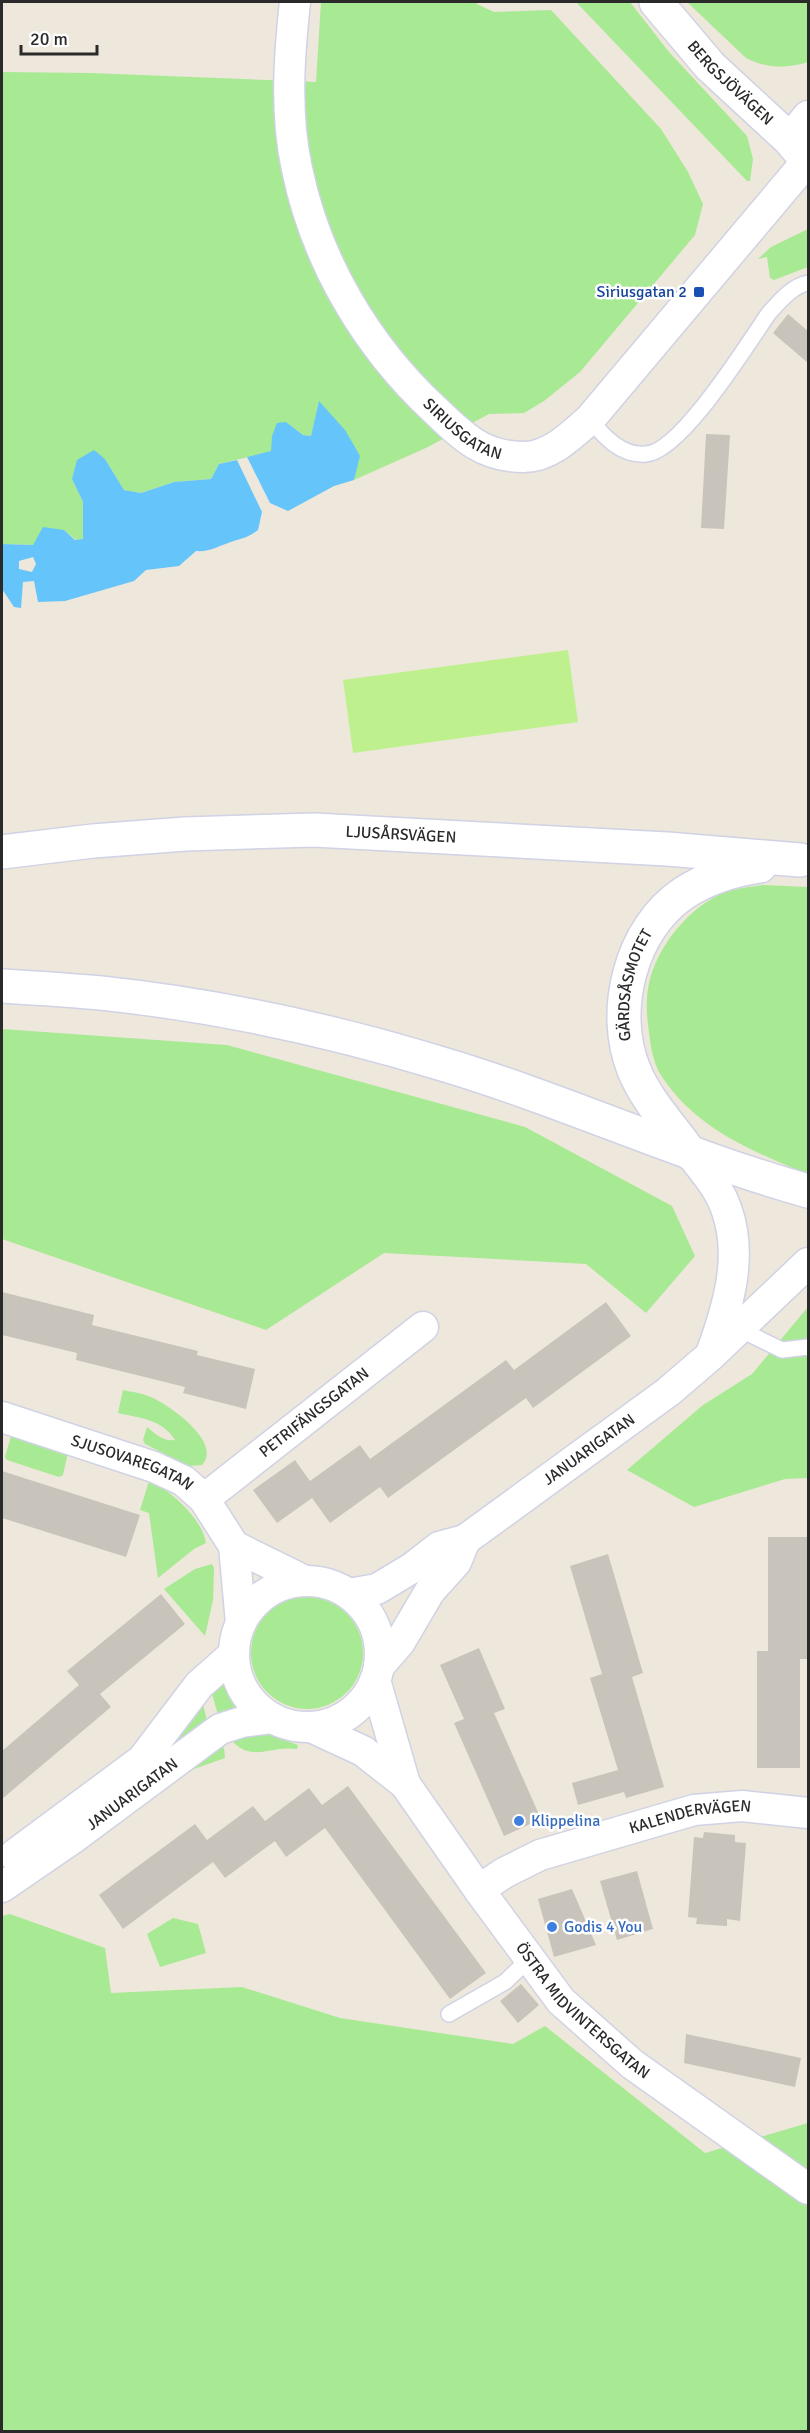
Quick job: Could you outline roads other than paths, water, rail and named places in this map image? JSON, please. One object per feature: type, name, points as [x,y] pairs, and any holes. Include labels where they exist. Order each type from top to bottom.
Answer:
[{"type":"main road","name":"BERGSJÖVÄGEN","points":[[656,2],[710,66],[803,144]]},
{"type":"main road","name":"LJUSÅRSVÄGEN","points":[[2,852],[162,836],[314,830],[644,847],[806,860]]},
{"type":"main road","name":"GÄRDSÅSMOTET","points":[[690,1153],[644,1089],[634,1070],[627,1047],[623,1026],[624,1004],[633,961],[642,941],[664,911],[682,894],[729,872],[806,860]]},
{"type":"main road","points":[[2,986],[102,993],[217,1009],[351,1038],[519,1088],[690,1153],[749,1174],[808,1191]]},
{"type":"street","name":"SIRIUSGATAN","points":[[295,2],[289,61],[290,114],[297,168],[312,223],[331,270],[353,310],[399,375],[463,437],[484,451],[524,457],[539,454],[552,448],[590,419],[803,144]]},
{"type":"street","points":[[690,1153],[715,1186],[727,1210],[733,1233],[729,1298],[710,1356]]},
{"type":"street","name":"JANUARIGATAN","points":[[349,1594],[377,1589],[412,1568],[439,1547],[465,1540],[668,1392],[710,1356],[808,1263]]},
{"type":"street","name":"PETRIFÄNGSGATAN","points":[[204,1499],[423,1327]]},
{"type":"street","name":"SJUSOVAREGATAN","points":[[2,1417],[154,1467],[184,1481],[204,1499],[234,1546],[241,1623]]},
{"type":"street","name":"JANUARIGATAN","points":[[377,1673],[400,1642],[430,1591],[456,1562],[465,1540]]},
{"type":"street","points":[[234,1546],[306,1581],[333,1586],[349,1594],[364,1608],[374,1626],[380,1652],[377,1673],[365,1699],[350,1713],[332,1723],[311,1727],[291,1725],[272,1718],[256,1706],[244,1691],[237,1673],[234,1654],[241,1623],[252,1606],[267,1593],[286,1584],[306,1581]]},
{"type":"street","name":"JANUARIGATAN","points":[[2,1864],[142,1760],[199,1685],[234,1654]]},
{"type":"street","name":"ÖSTRA MIDVINTERSGATAN","points":[[377,1673],[405,1784]]},
{"type":"street","name":"JANUARIGATAN","points":[[2,1887],[72,1839],[220,1730],[243,1722],[272,1718]]},
{"type":"street","name":"ÖSTRA MIDVINTERSGATAN","points":[[311,1727],[363,1751],[405,1784],[561,2001],[632,2064],[808,2189]]},
{"type":"street","name":"KALENDERVÄGEN","points":[[479,1890],[504,1873],[540,1855],[694,1810],[742,1806],[808,1813]]},
{"type":"lane","points":[[590,419],[606,439],[626,452],[646,454],[659,451],[687,427],[769,313],[784,296],[801,285],[808,284]]},
{"type":"lane","points":[[738,1329],[782,1350],[808,1347]]},
{"type":"lane","points":[[449,2014],[505,1983],[529,1959]]},
{"type":"water","points":[[319,401],[345,430],[360,456],[354,480],[334,486],[288,511],[270,503],[247,457],[271,451],[272,436],[277,423],[286,422],[303,435],[311,436]]},
{"type":"water","points":[[94,450],[105,459],[124,490],[141,493],[174,482],[211,479],[219,464],[237,460],[262,512],[258,530],[247,537],[213,549],[196,551],[179,566],[146,570],[134,581],[65,601],[38,602],[34,581],[23,582],[21,608],[14,607],[2,589],[2,544],[33,545],[43,527],[64,530],[75,540],[83,539],[83,502],[72,479],[77,460]],"holes":[[[33,557],[36,564],[32,572],[19,569],[19,561]]]},
{"type":"place","name":"Siriusgatan 2","points":[[699,292]]},
{"type":"place","name":"Klippelina","points":[[519,1821]]},
{"type":"place","name":"Godis 4 You","points":[[552,1927]]}]
